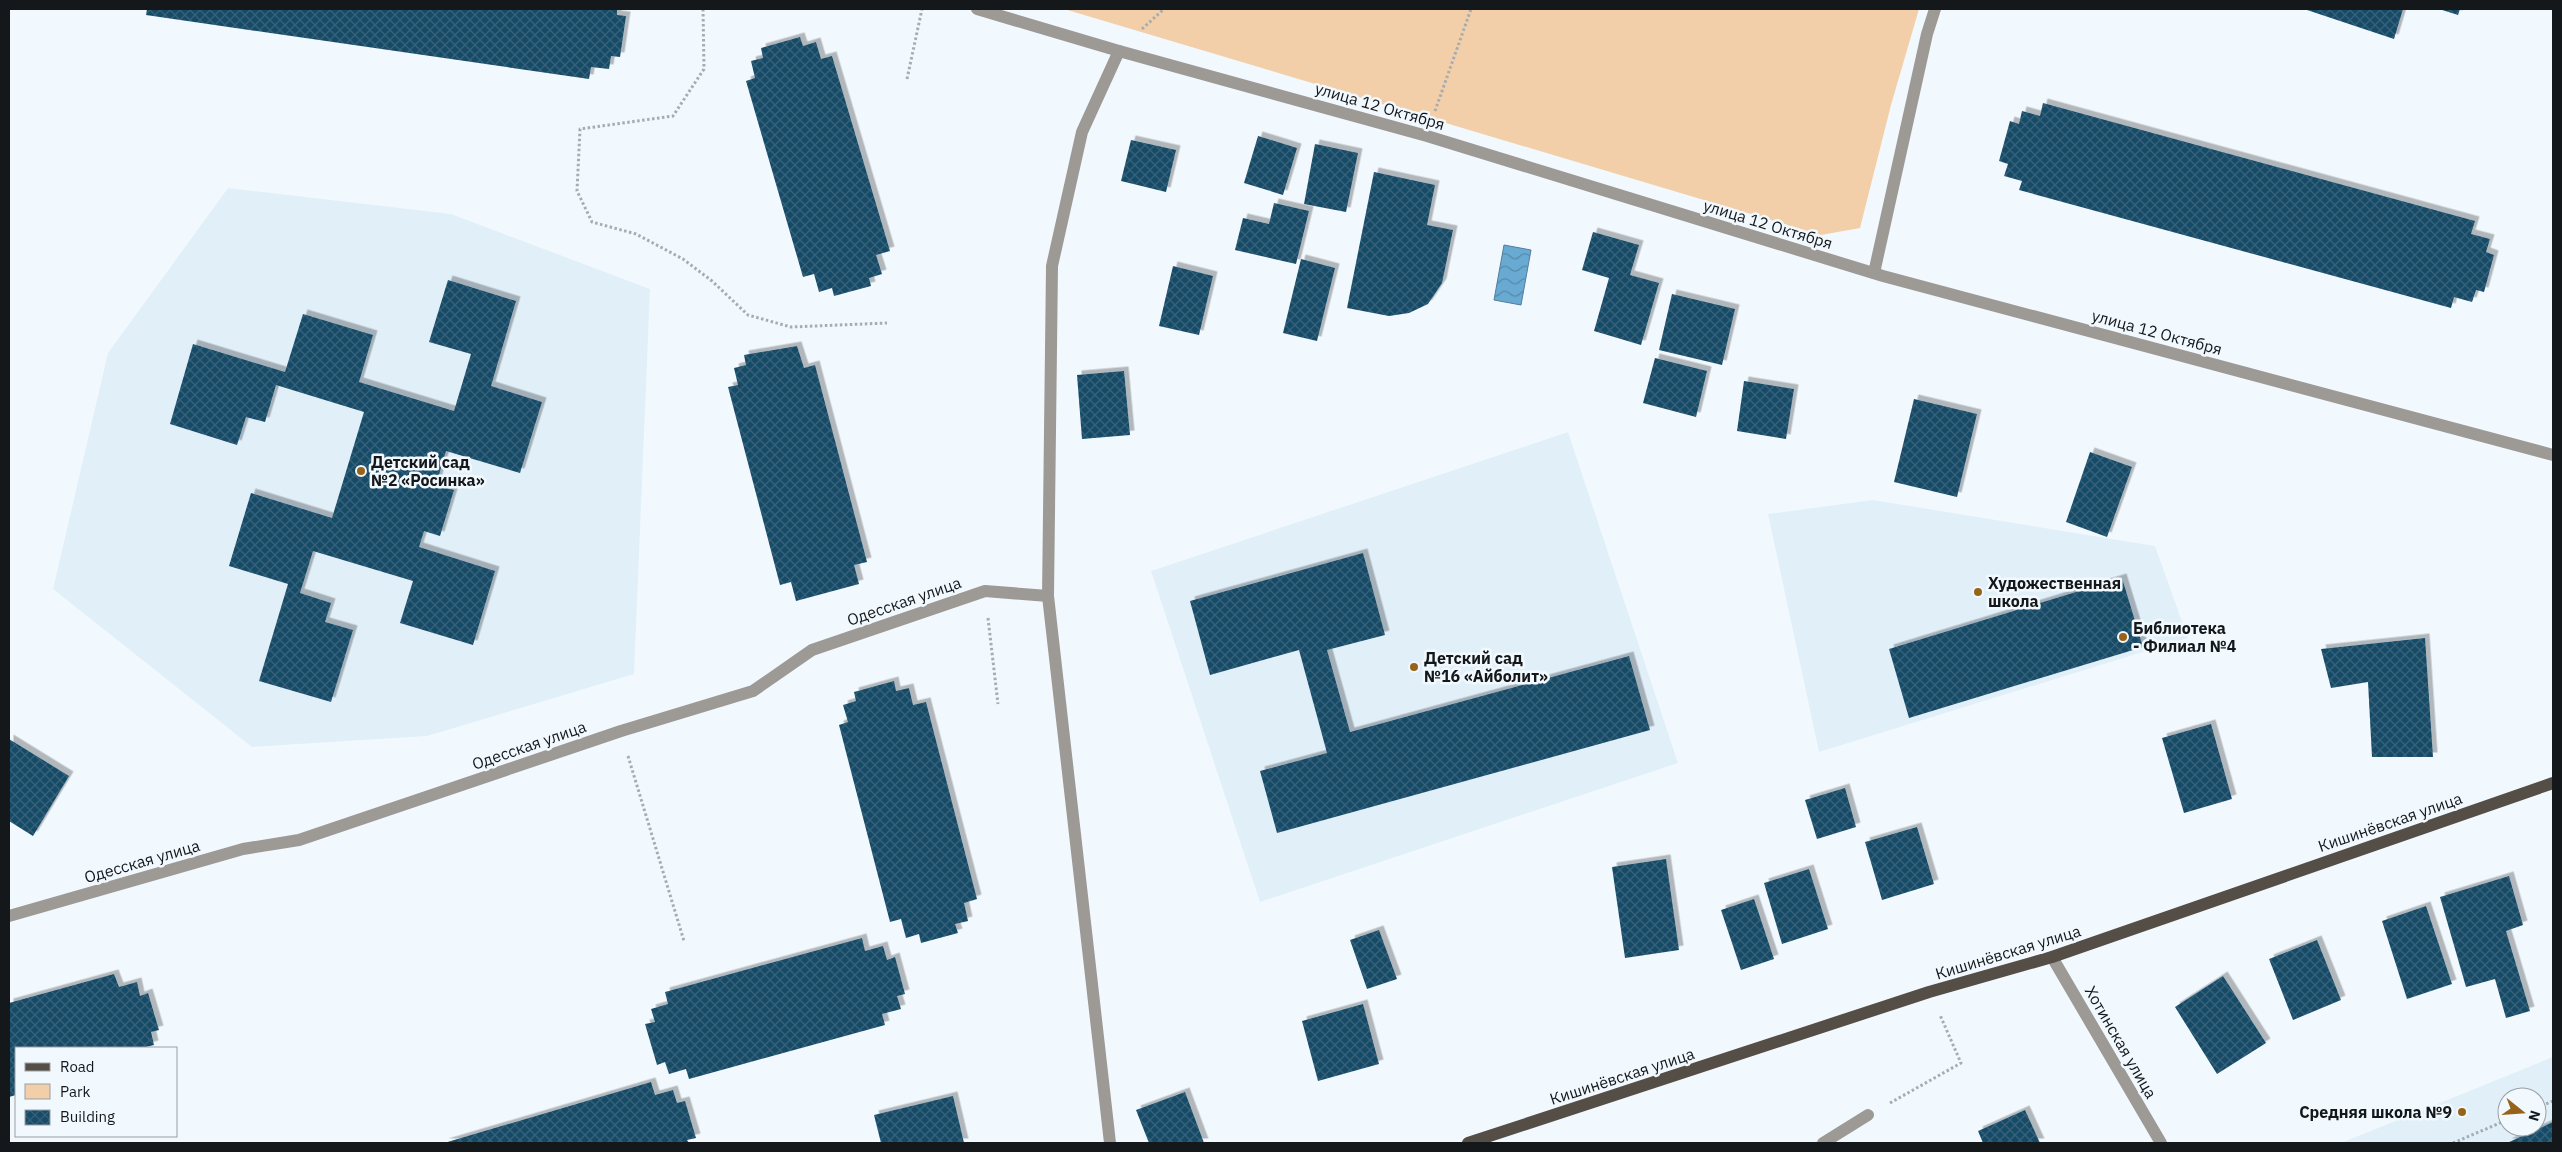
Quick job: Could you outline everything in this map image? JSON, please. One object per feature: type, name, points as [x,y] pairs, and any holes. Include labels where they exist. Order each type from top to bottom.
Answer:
[{"type":"main road","name":"Кишинёвская улица","points":[[1468,1143],[1929,992],[2052,957],[2553,782]]},
{"type":"street","name":"улица 12 Октября","points":[[977,9],[1119,51],[1427,136],[1874,273],[2553,455]]},
{"type":"street","points":[[1874,273],[1927,34],[1935,9]]},
{"type":"street","points":[[1110,1143],[1048,596],[1052,266],[1082,132],[1119,51]]},
{"type":"street","name":"Одесская улица","points":[[9,916],[243,849],[299,840],[621,731],[753,691],[812,650],[985,591],[1048,596]]},
{"type":"street","name":"Хотинская улица","points":[[2052,957],[2161,1143]]},
{"type":"street","points":[[1823,1143],[1868,1115]]},
{"type":"path","points":[[703,9],[704,69],[673,116],[580,129],[578,191],[592,222],[636,234],[683,259],[712,281],[748,315],[791,326],[887,323]]},
{"type":"path","points":[[907,79],[922,9]]},
{"type":"path","points":[[1427,136],[1471,9]]},
{"type":"path","points":[[985,591],[998,704]]},
{"type":"path","points":[[621,731],[684,941]]},
{"type":"path","points":[[1868,1115],[1962,1063],[1929,992]]},
{"type":"path","points":[[2452,1143],[2497,1124]]},
{"type":"shaded area","name":"Детский сад №2 «Росинка»","points":[[228,188],[451,214],[650,289],[634,674],[427,736],[252,747],[53,589],[108,353]]},
{"type":"shaded area","name":"Детский сад №16 «Айболит»","points":[[1568,432],[1678,763],[1260,902],[1151,571]]},
{"type":"shaded area","name":"Художественная школа","points":[[1873,500],[2155,546],[2188,638],[1819,752],[1768,514]]},
{"type":"shaded area","name":"Средняя школа №9","points":[[2553,1057],[2553,1143],[2341,1143]]},
{"type":"green space","points":[[1064,9],[1919,9],[1891,105],[1860,228],[1821,235]]},
{"type":"water","points":[[1504,245],[1531,250],[1521,305],[1494,300]]},
{"type":"building","points":[[147,9],[617,9],[617,15],[626,16],[620,57],[611,56],[609,69],[591,67],[589,79],[146,15]]},
{"type":"building","points":[[2304,9],[2403,9],[2394,39]]},
{"type":"building","points":[[2439,9],[2460,9],[2458,15]]},
{"type":"building","points":[[800,37],[803,46],[816,42],[821,59],[832,56],[890,251],[876,255],[882,274],[869,278],[871,286],[834,296],[832,288],[819,292],[814,274],[803,277],[746,81],[755,78],[751,61],[763,58],[761,48]]},
{"type":"building","points":[[2043,103],[2475,221],[2471,234],[2490,239],[2486,252],[2494,255],[2484,292],[2476,290],[2472,302],[2454,297],[2451,308],[2019,190],[2022,181],[2004,176],[2008,164],[1999,161],[2010,121],[2019,124],[2022,111],[2040,116]]},
{"type":"building","points":[[1258,136],[1297,148],[1283,195],[1244,183]]},
{"type":"building","points":[[1131,140],[1176,150],[1166,192],[1121,181]]},
{"type":"building","points":[[1315,144],[1358,153],[1346,212],[1304,204]]},
{"type":"building","points":[[1374,172],[1435,185],[1427,225],[1453,230],[1442,283],[1428,304],[1409,313],[1389,316],[1347,308]]},
{"type":"building","points":[[1274,203],[1309,211],[1296,264],[1235,250],[1243,218],[1269,224]]},
{"type":"building","points":[[1593,232],[1639,245],[1630,275],[1659,283],[1641,345],[1594,331],[1609,278],[1582,270]]},
{"type":"building","points":[[1301,259],[1335,268],[1317,341],[1283,333]]},
{"type":"building","points":[[1173,266],[1213,276],[1199,335],[1159,326]]},
{"type":"building","points":[[448,280],[516,301],[491,386],[542,402],[520,473],[446,451],[436,485],[454,490],[440,536],[424,531],[419,547],[495,571],[473,645],[400,623],[413,581],[313,551],[300,593],[331,603],[325,622],[353,630],[331,702],[259,681],[288,584],[229,566],[251,493],[332,518],[364,412],[276,385],[265,422],[246,417],[237,445],[170,424],[193,344],[285,372],[303,314],[373,335],[359,382],[454,411],[471,354],[429,342]]},
{"type":"building","points":[[1672,294],[1735,309],[1722,365],[1659,350]]},
{"type":"building","points":[[797,346],[804,368],[815,365],[867,562],[854,565],[859,584],[796,601],[791,582],[780,585],[728,387],[738,385],[734,368],[746,365],[744,355]]},
{"type":"building","points":[[1655,358],[1707,371],[1696,417],[1643,403]]},
{"type":"building","points":[[1124,371],[1130,435],[1082,439],[1077,375]]},
{"type":"building","points":[[1744,381],[1794,389],[1786,439],[1737,431]]},
{"type":"building","points":[[1914,399],[1977,414],[1957,497],[1894,482]]},
{"type":"building","points":[[2090,452],[2132,467],[2107,537],[2066,522]]},
{"type":"building","points":[[1363,553],[1385,635],[1327,650],[1350,732],[1629,656],[1650,730],[1277,833],[1260,771],[1327,753],[1299,650],[1210,675],[1190,601]]},
{"type":"building","points":[[2122,578],[2143,647],[1909,718],[1889,649]]},
{"type":"building","points":[[2425,638],[2433,757],[2372,757],[2368,682],[2331,688],[2321,649]]},
{"type":"building","points":[[894,681],[896,691],[909,688],[913,705],[926,702],[977,899],[964,903],[968,921],[955,924],[958,933],[921,943],[919,934],[906,938],[901,919],[890,922],[839,725],[848,722],[843,705],[856,701],[854,692]]},
{"type":"building","points":[[2211,724],[2232,799],[2184,813],[2162,738]]},
{"type":"building","points":[[9,739],[69,776],[33,836],[9,821]]},
{"type":"building","points":[[1845,788],[1856,827],[1817,839],[1805,800]]},
{"type":"building","points":[[1917,827],[1934,884],[1882,900],[1865,842]]},
{"type":"building","points":[[1666,859],[1679,950],[1625,958],[1612,867]]},
{"type":"building","points":[[1809,869],[1828,929],[1782,944],[1764,883]]},
{"type":"building","points":[[2509,876],[2523,925],[2506,931],[2530,1011],[2506,1018],[2495,979],[2466,987],[2440,897]]},
{"type":"building","points":[[1754,899],[1774,959],[1741,970],[1721,910]]},
{"type":"building","points":[[2426,906],[2452,984],[2407,999],[2382,921]]},
{"type":"building","points":[[1379,930],[1397,979],[1367,989],[1350,940]]},
{"type":"building","points":[[862,938],[865,951],[883,946],[887,960],[895,957],[905,994],[897,996],[901,1009],[882,1014],[885,1025],[689,1079],[686,1069],[669,1074],[665,1062],[657,1065],[645,1024],[655,1022],[651,1009],[668,1004],[665,992]]},
{"type":"building","points":[[2317,940],[2341,1000],[2293,1020],[2269,959]]},
{"type":"building","points":[[114,974],[119,987],[137,982],[140,996],[148,993],[159,1030],[151,1032],[154,1045],[146,1047],[15,1047],[15,1095],[9,1097],[9,1003]]},
{"type":"building","points":[[2223,976],[2266,1043],[2217,1074],[2175,1007]]},
{"type":"building","points":[[1363,1004],[1379,1064],[1318,1081],[1302,1021]]},
{"type":"building","points":[[651,1082],[655,1095],[673,1090],[677,1103],[685,1101],[696,1138],[687,1140],[689,1143],[444,1143]]},
{"type":"building","points":[[1185,1092],[1204,1143],[1149,1143],[1136,1110]]},
{"type":"building","points":[[953,1096],[964,1143],[881,1143],[874,1115]]},
{"type":"building","points":[[2025,1110],[2040,1143],[1983,1143],[1978,1131]]},
{"type":"building","points":[[2553,1122],[2553,1143],[2507,1143],[2520,1137],[2547,1137],[2547,1125]]},
{"type":"place","name":"Детский сад №2 «Росинка»","points":[[361,471]]},
{"type":"place","name":"Художественная школа","points":[[1978,592]]},
{"type":"place","name":"Библиотека - Филиал №4","points":[[2123,637]]},
{"type":"place","name":"Детский сад №16 «Айболит»","points":[[1414,667]]},
{"type":"place","name":"Средняя школа №9","points":[[2462,1112]]}]
